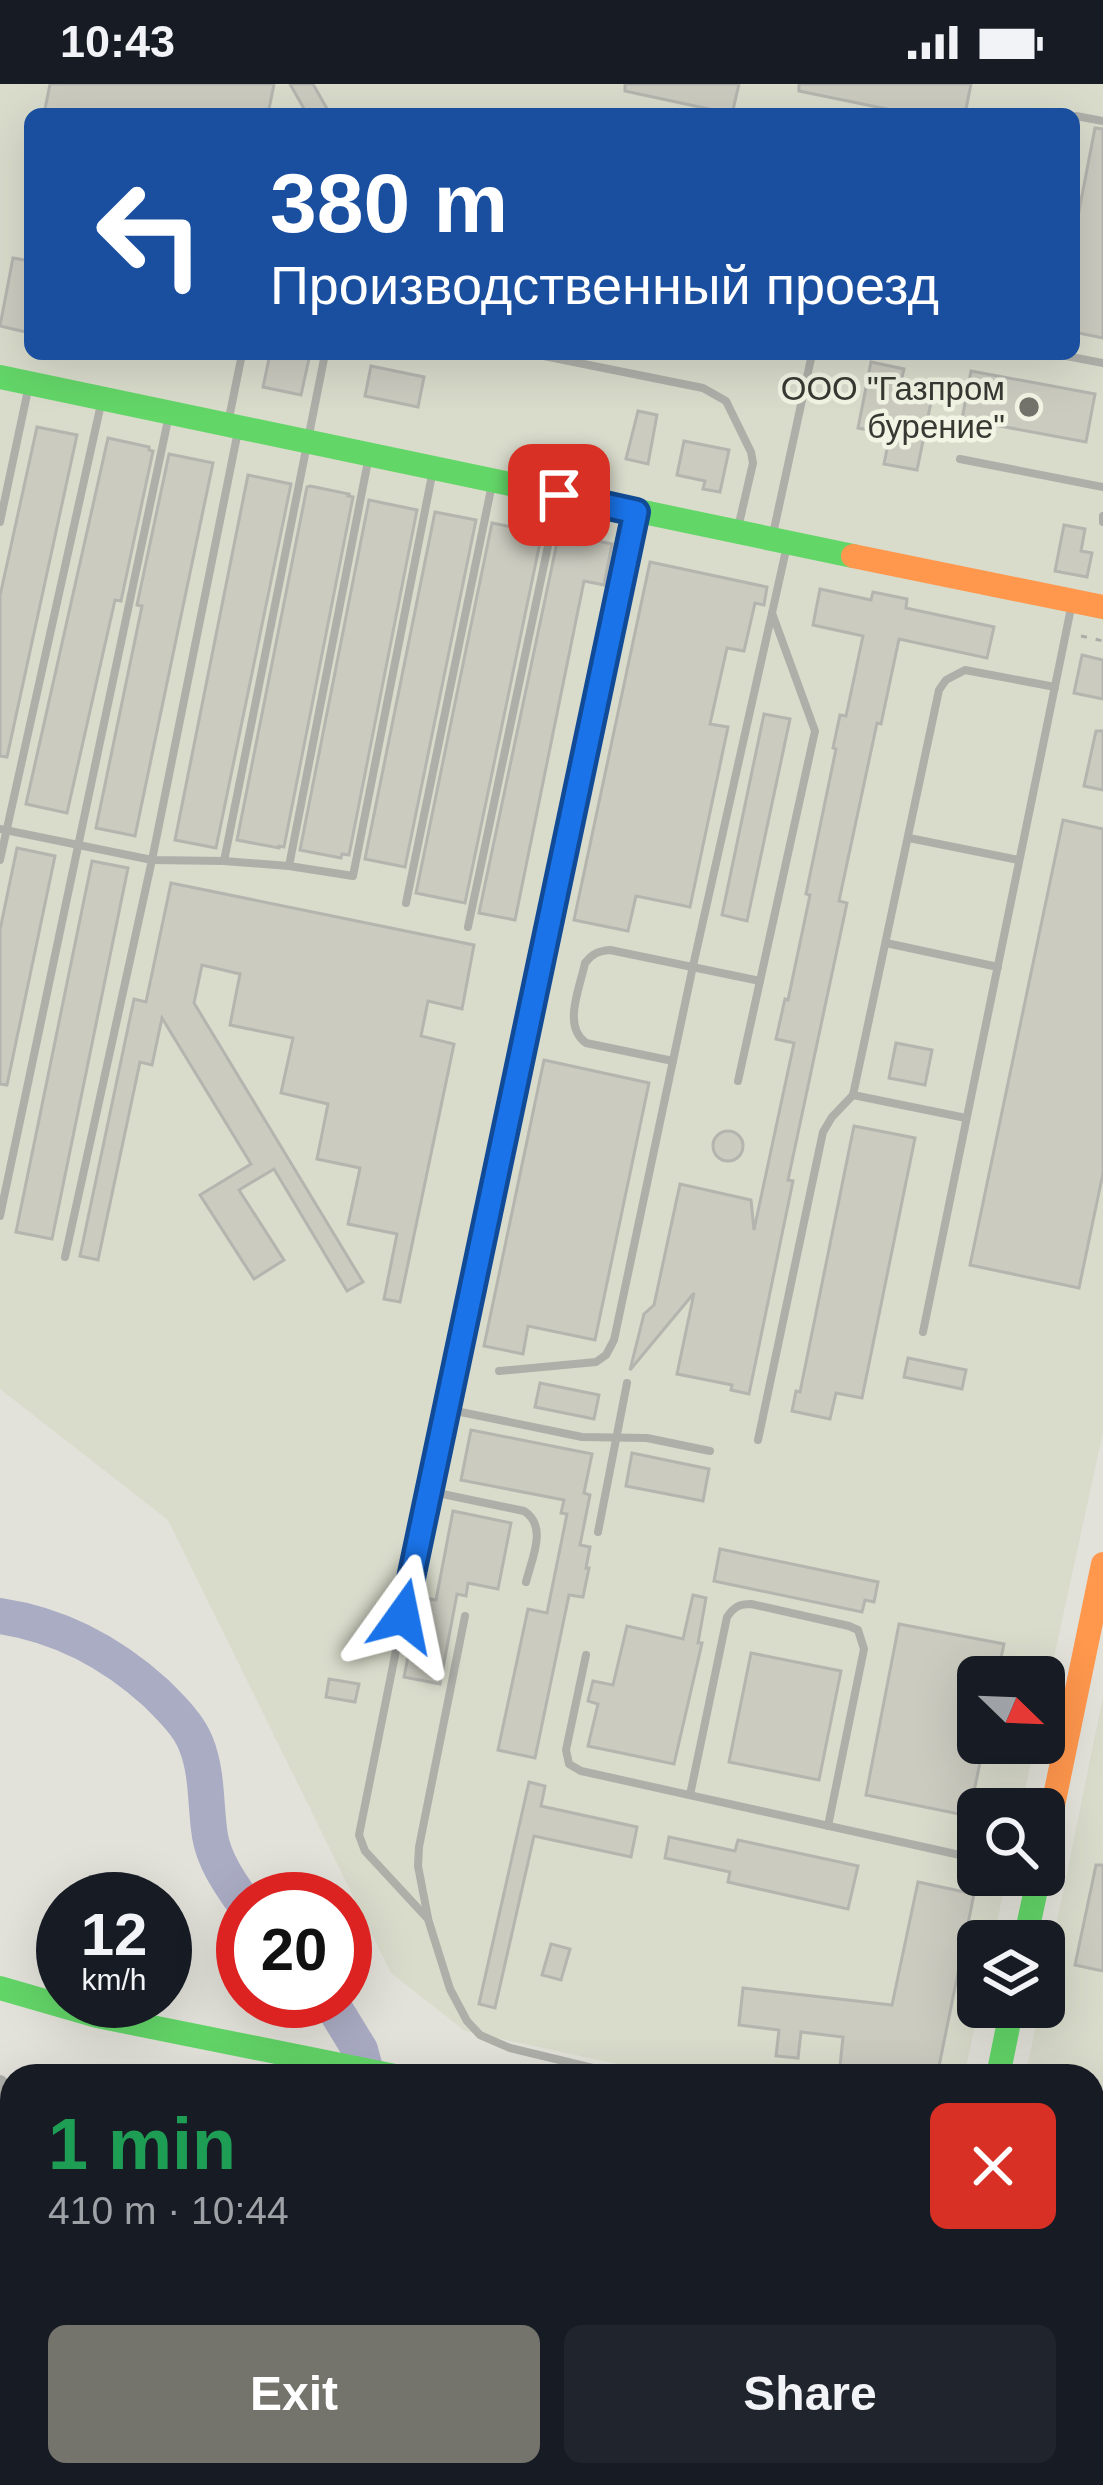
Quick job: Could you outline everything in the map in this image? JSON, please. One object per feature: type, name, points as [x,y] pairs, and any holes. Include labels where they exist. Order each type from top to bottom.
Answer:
[{"type":"main road","points":[[0,377],[1103,607]]},
{"type":"main road","points":[[1057,1788],[1103,1564]]},
{"type":"main road","points":[[0,1988],[97,2016],[334,2064]]},
{"type":"main road","points":[[1000,2064],[1008,2028]]},
{"type":"lane","points":[[64,1257],[152,860],[233,427],[241,360]]},
{"type":"lane","points":[[224,861],[325,360]]},
{"type":"lane","points":[[564,360],[704,388],[725,401],[752,452],[737,532]]},
{"type":"lane","points":[[499,1371],[596,1362],[614,1340],[772,613],[811,360]]},
{"type":"lane","points":[[0,522],[30,384]]},
{"type":"lane","points":[[0,860],[102,399]]},
{"type":"lane","points":[[0,1216],[169,413]]},
{"type":"lane","points":[[290,866],[369,455]]},
{"type":"lane","points":[[960,459],[1103,487]]},
{"type":"lane","points":[[3,830],[152,860],[290,866],[353,876],[434,469]]},
{"type":"lane","points":[[406,903],[492,482]]},
{"type":"lane","points":[[468,927],[559,495]]},
{"type":"lane","points":[[428,1919],[365,1851],[359,1834],[636,512]]},
{"type":"lane","points":[[923,1331],[1073,601]]},
{"type":"lane","points":[[738,1081],[815,731],[772,613]]},
{"type":"lane","points":[[758,1440],[823,1132],[853,1095],[939,691],[946,680],[965,670],[1055,687]]},
{"type":"lane","points":[[909,838],[1019,860]]},
{"type":"lane","points":[[886,943],[998,967]]},
{"type":"lane","points":[[673,1061],[578,1038],[574,1016],[585,963],[598,951],[760,981]]},
{"type":"lane","points":[[853,1095],[965,1118]]},
{"type":"lane","points":[[598,1532],[627,1383]]},
{"type":"lane","points":[[446,1409],[581,1437],[646,1438],[710,1451]]},
{"type":"lane","points":[[428,1491],[532,1515],[538,1528],[526,1582]]},
{"type":"lane","points":[[690,1795],[732,1610],[751,1604],[849,1626],[858,1630],[863,1649],[828,1826]]},
{"type":"lane","points":[[465,1616],[418,1858],[428,1919],[450,1989],[467,2021],[481,2035],[510,2048],[576,2064]]},
{"type":"lane","points":[[586,1655],[566,1750],[569,1764],[581,1771],[957,1854]]},
{"type":"path","points":[[1066,633],[1103,641]]},
{"type":"shaded area","points":[[0,84],[1103,84],[1103,1432],[1054,1656],[957,1656],[957,1764],[1031,1764],[1025,1788],[957,1788],[957,1896],[1003,1896],[997,1920],[957,1920],[957,2028],[974,2028],[967,2064],[617,2064],[465,2031],[391,1973],[372,1934],[372,1872],[341,1872],[168,1520],[0,1389]]},
{"type":"shaded area","points":[[1103,1697],[1103,2064],[1028,2064],[1035,2028],[1065,2028],[1065,1920],[1057,1920]]},
{"type":"building","points":[[50,84],[274,84],[269,108],[45,108]]},
{"type":"building","points":[[290,84],[313,84],[327,108],[304,108]]},
{"type":"building","points":[[625,84],[739,84],[733,108],[704,108],[625,91]]},
{"type":"building","points":[[799,84],[971,84],[966,108],[882,108],[799,91]]},
{"type":"building","name":"ООО \"Газпром бурение\"","points":[[1095,128],[1103,129],[1103,338],[1080,333],[1080,206]]},
{"type":"building","points":[[13,258],[24,260],[24,332],[0,326]]},
{"type":"building","points":[[269,360],[309,360],[301,395],[263,387]]},
{"type":"building","points":[[871,362],[904,369],[901,382],[934,388],[917,470],[884,464],[890,434],[858,428]]},
{"type":"building","points":[[371,366],[424,377],[418,407],[365,396]]},
{"type":"building","name":"ООО \"Газпром бурение\"","points":[[971,371],[1095,394],[1086,442],[962,419]]},
{"type":"building","points":[[638,411],[657,415],[648,464],[626,459]]},
{"type":"building","points":[[37,427],[77,435],[7,757],[0,756],[0,596]]},
{"type":"building","points":[[108,438],[153,451],[67,813],[26,804]]},
{"type":"building","points":[[684,441],[729,450],[720,492],[703,489],[705,481],[677,475]]},
{"type":"building","points":[[169,454],[213,463],[135,836],[96,828]]},
{"type":"building","points":[[248,475],[291,484],[216,848],[175,840]]},
{"type":"building","points":[[310,486],[353,497],[284,847],[279,848],[237,840]]},
{"type":"building","points":[[369,500],[417,510],[349,855],[341,858],[300,850]]},
{"type":"building","points":[[435,512],[476,520],[405,867],[365,859]]},
{"type":"building","points":[[492,523],[542,533],[465,903],[416,893]]},
{"type":"building","points":[[1064,525],[1085,529],[1081,551],[1092,553],[1087,577],[1055,571]]},
{"type":"building","points":[[559,533],[612,544],[604,585],[584,581],[515,920],[479,913]]},
{"type":"building","points":[[650,562],[767,587],[764,605],[755,603],[744,651],[727,648],[710,724],[728,727],[690,907],[636,896],[628,931],[574,920]]},
{"type":"building","points":[[820,589],[871,600],[873,592],[907,599],[906,608],[994,627],[987,658],[899,639],[839,901],[847,903],[788,1180],[793,1181],[749,1394],[731,1390],[732,1385],[677,1374],[694,1293],[630,1370],[644,1314],[654,1305],[680,1184],[751,1200],[754,1230],[794,1043],[776,1039],[810,895],[806,894],[840,715],[846,716],[863,636],[813,625]]},
{"type":"building","points":[[1082,655],[1103,660],[1103,699],[1074,693]]},
{"type":"building","points":[[764,714],[790,719],[747,921],[722,915]]},
{"type":"building","points":[[1096,731],[1103,731],[1103,790],[1084,786]]},
{"type":"building","points":[[1063,820],[1103,829],[1103,1173],[1079,1288],[970,1265]]},
{"type":"building","points":[[17,848],[55,856],[7,1085],[0,1084],[0,930]]},
{"type":"building","points":[[92,861],[128,868],[52,1239],[16,1232]]},
{"type":"building","points":[[171,883],[474,945],[462,1009],[428,1001],[421,1036],[454,1044],[400,1302],[384,1299],[397,1234],[348,1224],[360,1168],[317,1159],[328,1104],[281,1093],[293,1038],[230,1025],[240,974],[202,965],[194,1003],[363,1282],[347,1291],[274,1169],[239,1190],[284,1260],[254,1279],[200,1195],[251,1164],[162,1018],[152,1065],[140,1062],[98,1260],[80,1256],[134,999],[146,1002]]},
{"type":"building","points":[[896,1043],[932,1050],[925,1085],[889,1078]]},
{"type":"building","points":[[544,1060],[649,1083],[595,1340],[528,1326],[523,1354],[484,1346]]},
{"type":"building","points":[[854,1126],[915,1138],[862,1398],[836,1393],[830,1419],[792,1411],[796,1391],[800,1392]]},
{"type":"building","points":[[728,1131],[739,1135],[743,1146],[739,1157],[728,1161],[717,1157],[713,1146],[717,1135]]},
{"type":"building","points":[[908,1358],[966,1370],[962,1389],[904,1377]]},
{"type":"building","points":[[540,1383],[599,1395],[594,1419],[535,1407]]},
{"type":"building","points":[[471,1430],[592,1454],[580,1545],[590,1547],[589,1568],[583,1597],[569,1595],[535,1758],[498,1750],[528,1609],[547,1613],[567,1514],[561,1513],[564,1500],[461,1480]]},
{"type":"building","points":[[632,1453],[709,1469],[703,1501],[626,1486]]},
{"type":"building","points":[[453,1511],[511,1523],[498,1589],[468,1583],[466,1596],[457,1594],[440,1684],[404,1677],[420,1597],[436,1600]]},
{"type":"building","points":[[720,1549],[878,1582],[874,1602],[865,1600],[862,1612],[714,1581]]},
{"type":"building","points":[[693,1595],[706,1598],[698,1643],[702,1643],[674,1764],[588,1746],[598,1704],[588,1701],[593,1681],[613,1685],[627,1626],[683,1639]]},
{"type":"building","points":[[899,1624],[1004,1644],[1001,1656],[957,1656],[957,1764],[980,1764],[975,1788],[957,1788],[957,1814],[866,1795]]},
{"type":"building","points":[[751,1653],[841,1671],[819,1780],[729,1762]]},
{"type":"building","points":[[329,1679],[359,1684],[355,1702],[326,1697]]},
{"type":"building","points":[[529,1782],[545,1786],[541,1806],[637,1827],[631,1857],[534,1836],[495,2008],[479,2004]]},
{"type":"building","points":[[669,1837],[735,1851],[738,1840],[858,1866],[848,1909],[728,1882],[730,1872],[665,1858]]},
{"type":"building","points":[[1096,1865],[1103,1865],[1103,1971],[1075,1965]]},
{"type":"building","points":[[918,1882],[957,1890],[957,1896],[974,1896],[969,1920],[957,1920],[957,1978],[939,2064],[840,2064],[843,2037],[801,2032],[798,2058],[776,2056],[779,2030],[739,2025],[743,1988],[892,2005]]},
{"type":"building","points":[[551,1944],[570,1949],[561,1980],[542,1975]]},
{"type":"waterway","points":[[0,1616],[43,1626],[103,1653],[139,1678],[179,1717],[200,1755],[210,1836],[224,1872]]},
{"type":"waterway","points":[[347,2028],[364,2064]]},
{"type":"traffic: fast","points":[[0,377],[853,556]]},
{"type":"traffic: fast","points":[[1029,1920],[1035,1896]]},
{"type":"traffic: fast","points":[[0,1988],[97,2016],[335,2064]]},
{"type":"traffic: fast","points":[[1000,2064],[1008,2028]]},
{"type":"traffic: slow","points":[[853,556],[1103,607]]},
{"type":"traffic: slow","points":[[1057,1788],[1103,1564]]},
{"type":"place","name":"ООО \"Газпром бурение\"","points":[[1029,407]]},
{"type":"route","points":[[403,1616],[636,512],[559,495]]}]
